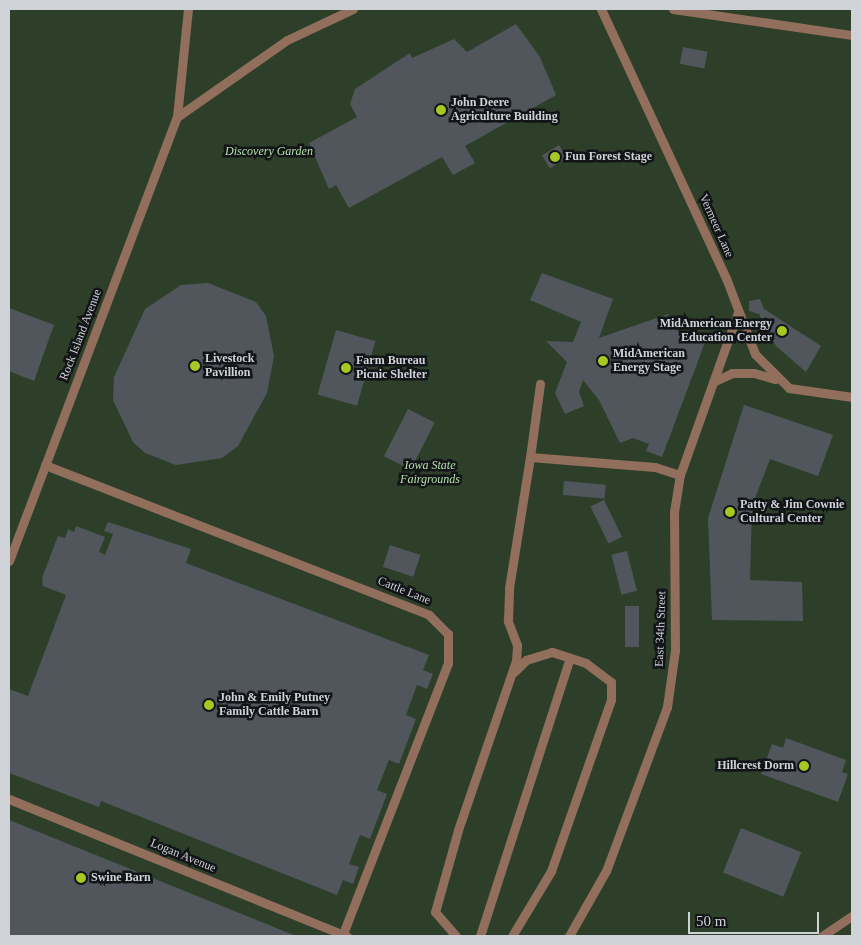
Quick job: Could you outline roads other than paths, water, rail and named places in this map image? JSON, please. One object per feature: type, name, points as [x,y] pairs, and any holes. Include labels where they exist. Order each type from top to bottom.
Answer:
[{"type":"lane","name":"Rock Island Avenue","points":[[9,561],[177,117],[188,9]]},
{"type":"lane","points":[[177,117],[287,40],[353,9]]},
{"type":"lane","name":"Vermeer Lane","points":[[601,9],[738,312],[755,354],[781,381],[808,393],[852,397]]},
{"type":"lane","points":[[673,9],[700,11],[852,35]]},
{"type":"lane","name":"East 34th Street","points":[[570,936],[606,871],[667,707],[675,650],[674,512],[680,475],[738,312]]},
{"type":"lane","points":[[713,382],[732,374],[754,373],[781,381]]},
{"type":"lane","points":[[456,936],[435,912],[440,885],[512,674],[517,645],[508,622],[509,588],[540,384]]},
{"type":"lane","points":[[530,457],[655,467],[680,475]]},
{"type":"lane","name":"Cattle Lane","points":[[45,465],[429,615],[448,634],[448,663],[346,935]]},
{"type":"lane","points":[[512,674],[526,660],[552,652],[570,658],[611,682],[612,700],[551,871],[512,936]]},
{"type":"lane","points":[[480,936],[570,658]]},
{"type":"lane","name":"Logan Avenue","points":[[9,799],[346,935]]},
{"type":"lane","points":[[822,936],[852,916]]},
{"type":"place","name":"John Deere Agriculture Building","points":[[441,110]]},
{"type":"place","name":"Fun Forest Stage","points":[[555,157]]},
{"type":"place","name":"MidAmerican Energy Education Center","points":[[782,331]]},
{"type":"place","name":"MidAmerican Energy Stage","points":[[603,361]]},
{"type":"place","name":"Livestock Pavillion","points":[[195,366]]},
{"type":"place","name":"Farm Bureau Picnic Shelter","points":[[346,368]]},
{"type":"place","name":"Patty & Jim Cownie Cultural Center","points":[[730,512]]},
{"type":"place","name":"John & Emily Putney Family Cattle Barn","points":[[209,705]]},
{"type":"place","name":"Hillcrest Dorm","points":[[804,766]]},
{"type":"place","name":"Swine Barn","points":[[81,878]]},
{"type":"park label","name":"Discovery Garden","points":[[269,152]]},
{"type":"park label","name":"Iowa State Fairgrounds","points":[[430,473]]}]
